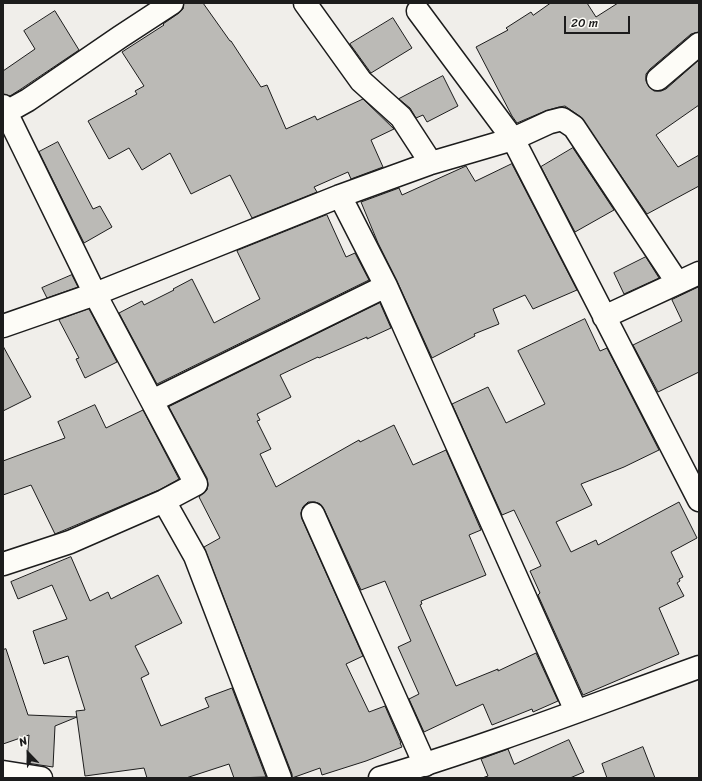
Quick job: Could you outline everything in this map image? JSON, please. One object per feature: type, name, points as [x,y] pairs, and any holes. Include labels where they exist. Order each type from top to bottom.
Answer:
[{"type":"street","points":[[3,564],[70,542],[164,501],[196,484],[95,294],[4,111],[28,100],[172,3]]},
{"type":"street","points":[[305,3],[361,81],[400,117],[431,163]]},
{"type":"street","points":[[418,11],[513,140],[699,500]]},
{"type":"street","points":[[658,79],[699,44]]},
{"type":"street","points":[[3,326],[95,294],[340,196],[431,163],[513,140],[550,122],[562,119],[574,127],[677,282]]},
{"type":"street","points":[[340,196],[386,286],[576,711]]},
{"type":"street","points":[[604,317],[699,272]]},
{"type":"street","points":[[152,401],[386,286]]},
{"type":"street","points":[[164,501],[195,556],[280,778]]},
{"type":"street","points":[[313,514],[425,765]]},
{"type":"street","points":[[380,778],[425,765],[699,667]]},
{"type":"street","points":[[3,772],[41,778]]},
{"type":"building","points":[[184,3],[203,3],[231,41],[261,87],[267,85],[286,129],[315,116],[317,120],[363,99],[394,129],[371,140],[383,167],[351,179],[348,172],[314,187],[317,192],[252,218],[230,175],[191,194],[170,153],[142,170],[129,148],[109,159],[88,121],[137,94],[135,91],[144,86],[122,52],[164,25],[163,24],[183,9]]},
{"type":"building","points":[[551,3],[587,3],[596,17],[618,3],[699,3],[699,32],[691,34],[650,69],[646,74],[646,81],[649,87],[654,91],[661,91],[666,89],[699,60],[699,105],[656,135],[678,167],[699,155],[699,186],[647,214],[581,117],[565,106],[545,111],[517,123],[476,47],[508,30],[506,28],[531,12],[533,15]]},
{"type":"building","points":[[55,11],[79,50],[10,96],[3,94],[3,71],[35,49],[24,31]]},
{"type":"building","points":[[393,18],[412,48],[371,73],[350,44]]},
{"type":"building","points":[[443,76],[458,106],[427,122],[423,115],[416,118],[410,108],[399,99]]},
{"type":"building","points":[[58,142],[93,209],[100,206],[112,227],[84,243],[39,152]]},
{"type":"building","points":[[573,148],[614,210],[575,232],[541,167]]},
{"type":"building","points":[[512,164],[577,290],[533,309],[525,295],[493,309],[499,324],[474,334],[475,336],[432,358],[378,243],[361,202],[399,188],[402,195],[466,166],[475,181]]},
{"type":"building","points":[[327,215],[346,257],[355,253],[369,280],[157,384],[119,313],[142,301],[144,305],[192,279],[214,323],[260,299],[237,251]]},
{"type":"building","points":[[646,257],[659,278],[624,294],[614,273]]},
{"type":"building","points":[[72,275],[78,287],[47,298],[42,288]]},
{"type":"building","points":[[699,287],[699,372],[658,392],[633,345],[682,321],[672,300]]},
{"type":"building","points":[[380,303],[391,328],[367,339],[367,337],[319,358],[318,357],[280,375],[291,397],[257,414],[260,420],[257,421],[271,449],[260,454],[276,487],[359,440],[360,442],[394,425],[413,465],[446,450],[481,530],[469,535],[486,575],[421,601],[422,604],[420,605],[456,686],[498,669],[498,671],[536,653],[558,701],[533,712],[532,709],[492,725],[483,704],[424,732],[409,699],[419,694],[398,647],[411,641],[385,581],[361,590],[324,509],[320,504],[308,502],[303,507],[301,513],[302,519],[363,656],[346,664],[369,712],[385,706],[402,747],[366,761],[322,775],[320,768],[292,778],[292,774],[204,547],[220,538],[199,497],[207,490],[207,478],[169,407]]},
{"type":"building","points":[[89,309],[117,362],[85,378],[76,359],[79,358],[59,320]]},
{"type":"building","points":[[585,319],[600,351],[607,348],[659,450],[624,467],[581,484],[592,505],[556,522],[571,552],[596,540],[598,545],[679,502],[697,538],[671,552],[683,577],[679,579],[680,581],[677,583],[684,596],[659,608],[679,654],[583,695],[538,595],[540,593],[530,571],[541,566],[514,510],[502,515],[452,404],[488,387],[506,423],[545,404],[518,351]]},
{"type":"building","points":[[3,346],[31,397],[3,411]]},
{"type":"building","points":[[95,405],[106,428],[143,410],[179,479],[159,490],[55,534],[31,485],[3,495],[3,461],[65,438],[58,422]]},
{"type":"building","points":[[71,557],[90,601],[108,592],[111,599],[158,575],[182,623],[135,646],[149,674],[141,678],[161,726],[209,707],[205,698],[232,688],[266,777],[234,778],[229,764],[186,778],[147,778],[144,768],[85,776],[76,711],[85,710],[68,656],[44,664],[33,631],[67,619],[52,585],[18,599],[11,582]]},
{"type":"building","points":[[6,649],[28,715],[77,717],[55,726],[53,767],[27,763],[29,735],[3,744],[3,650]]},
{"type":"building","points":[[569,740],[584,772],[570,778],[482,778],[488,776],[481,759],[508,749],[514,764]]},
{"type":"building","points":[[643,747],[655,778],[607,778],[602,764]]}]
